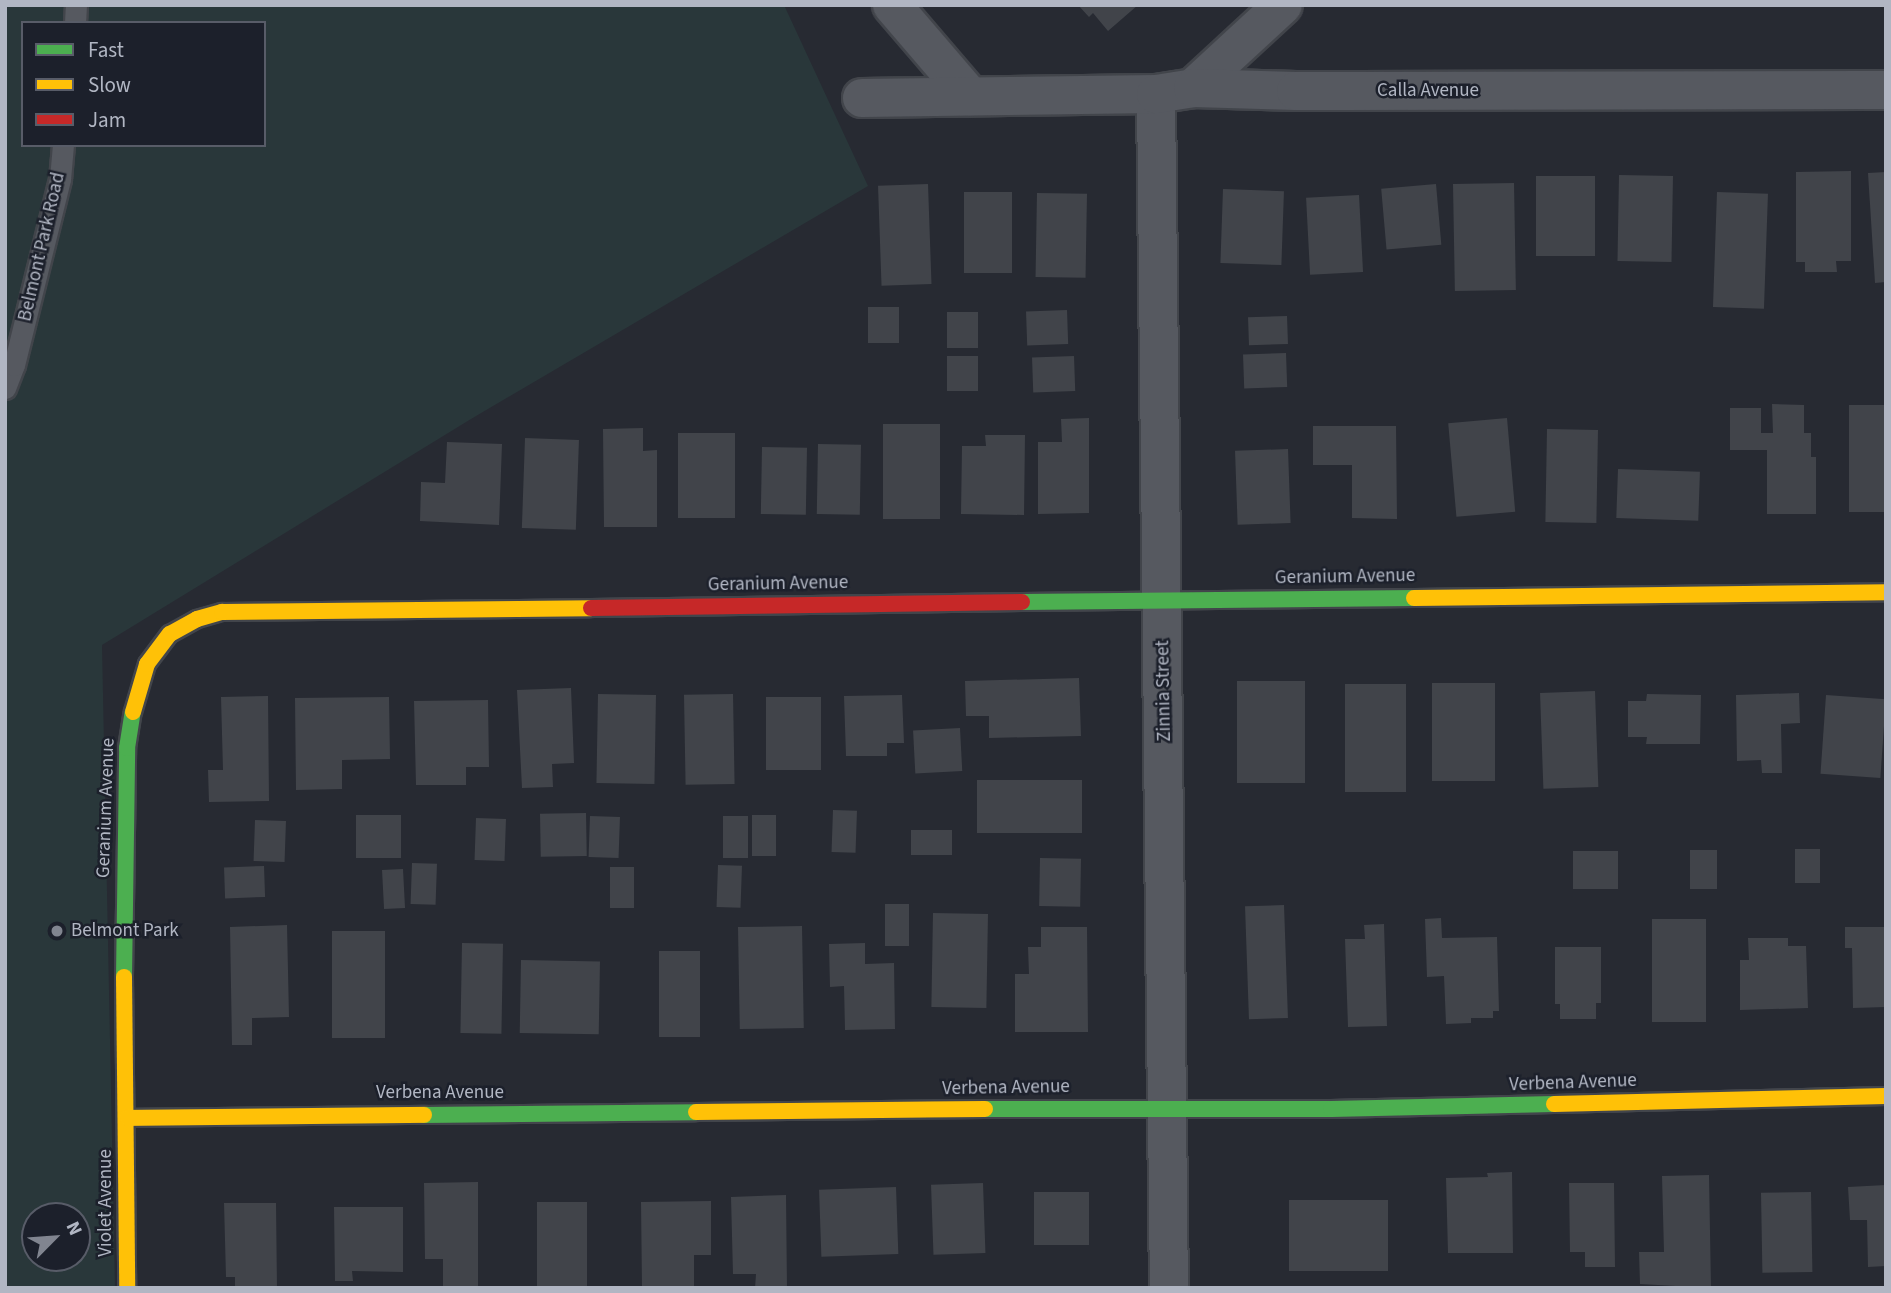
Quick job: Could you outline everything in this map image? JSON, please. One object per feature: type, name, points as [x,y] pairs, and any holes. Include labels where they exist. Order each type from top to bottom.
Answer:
[{"type":"street","points":[[892,5],[970,96]]},
{"type":"street","points":[[1193,88],[1283,5]]},
{"type":"street","name":"Calla Avenue","points":[[862,98],[1156,94],[1193,88],[1296,91],[1886,90]]},
{"type":"street","name":"Zinnia Street","points":[[1156,94],[1169,1288]]},
{"type":"street","name":"Geranium Avenue","points":[[128,1118],[124,920],[127,748],[135,699],[147,664],[170,634],[197,619],[222,612],[1886,592]]},
{"type":"street","name":"Verbena Avenue","points":[[128,1118],[1169,1106],[1331,1109],[1886,1096]]},
{"type":"street","name":"Violet Avenue","points":[[127,1288],[128,1118]]},
{"type":"lane","name":"Belmont Park Road","points":[[5,388],[14,365],[60,179],[63,147]]},
{"type":"shaded area","name":"Belmont Park","points":[[5,5],[784,5],[868,186],[471,419],[102,645],[115,1288],[5,1288]]},
{"type":"building","points":[[1078,5],[1138,5],[1108,31],[1093,13],[1089,17]]},
{"type":"building","points":[[1851,171],[1851,261],[1836,261],[1837,272],[1805,272],[1805,262],[1796,262],[1796,172]]},
{"type":"building","points":[[1886,172],[1886,282],[1875,283],[1868,173]]},
{"type":"building","points":[[1619,175],[1673,176],[1671,262],[1617,261]]},
{"type":"building","points":[[1536,176],[1595,176],[1595,256],[1536,256]]},
{"type":"building","points":[[1514,183],[1516,290],[1455,291],[1453,184]]},
{"type":"building","points":[[928,184],[931,284],[882,286],[878,186]]},
{"type":"building","points":[[1436,184],[1441,245],[1387,250],[1381,189]]},
{"type":"building","points":[[1223,189],[1284,191],[1281,265],[1220,263]]},
{"type":"building","points":[[964,192],[1012,192],[1012,273],[964,273]]},
{"type":"building","points":[[1717,192],[1768,194],[1764,309],[1713,307]]},
{"type":"building","points":[[1037,193],[1087,194],[1086,278],[1036,277]]},
{"type":"building","points":[[1359,195],[1363,272],[1310,275],[1306,198]]},
{"type":"building","points":[[868,307],[899,307],[899,343],[868,343]]},
{"type":"building","points":[[1067,310],[1068,344],[1027,345],[1026,311]]},
{"type":"building","points":[[947,312],[978,312],[978,348],[947,348]]},
{"type":"building","points":[[1287,316],[1288,344],[1249,345],[1248,317]]},
{"type":"building","points":[[1286,353],[1287,387],[1244,388],[1243,355]]},
{"type":"building","points":[[947,356],[978,356],[978,391],[947,391]]},
{"type":"building","points":[[1074,356],[1075,391],[1033,392],[1032,357]]},
{"type":"building","points":[[1772,404],[1804,405],[1804,433],[1811,433],[1811,457],[1816,457],[1816,514],[1767,514],[1767,450],[1730,450],[1730,408],[1761,408],[1761,433],[1773,433]]},
{"type":"building","points":[[1849,405],[1886,405],[1886,512],[1849,512]]},
{"type":"building","points":[[1089,418],[1089,513],[1038,514],[1038,442],[1062,442],[1061,419]]},
{"type":"building","points":[[1507,418],[1515,512],[1456,517],[1448,423]]},
{"type":"building","points":[[883,424],[940,424],[940,519],[883,519]]},
{"type":"building","points":[[1313,426],[1396,426],[1397,519],[1352,518],[1352,465],[1313,465]]},
{"type":"building","points":[[643,428],[643,451],[657,450],[657,527],[604,527],[603,429]]},
{"type":"building","points":[[1547,429],[1598,430],[1596,523],[1545,522]]},
{"type":"building","points":[[678,433],[735,433],[735,518],[678,518]]},
{"type":"building","points":[[985,435],[1025,435],[1024,515],[961,514],[962,446],[986,446]]},
{"type":"building","points":[[525,438],[579,440],[576,530],[522,528]]},
{"type":"building","points":[[447,442],[502,444],[499,525],[420,521],[421,482],[445,483]]},
{"type":"building","points":[[818,444],[861,445],[860,515],[817,514]]},
{"type":"building","points":[[762,447],[807,448],[806,515],[761,514]]},
{"type":"building","points":[[1288,449],[1291,523],[1238,525],[1235,451]]},
{"type":"building","points":[[1618,469],[1700,472],[1698,521],[1616,518]]},
{"type":"building","points":[[1079,678],[1081,736],[989,738],[989,716],[966,716],[965,681]]},
{"type":"building","points":[[1237,681],[1305,681],[1305,783],[1237,783]]},
{"type":"building","points":[[1432,683],[1495,683],[1495,781],[1432,781]]},
{"type":"building","points":[[1345,684],[1406,684],[1406,792],[1345,792]]},
{"type":"building","points":[[571,688],[574,763],[552,764],[553,787],[522,788],[517,690]]},
{"type":"building","points":[[1595,691],[1598,787],[1543,789],[1540,693]]},
{"type":"building","points":[[1799,693],[1800,723],[1781,724],[1782,773],[1762,773],[1761,760],[1737,761],[1736,695]]},
{"type":"building","points":[[598,694],[656,695],[654,784],[596,783]]},
{"type":"building","points":[[733,694],[735,784],[686,785],[684,695]]},
{"type":"building","points":[[1647,694],[1701,695],[1700,744],[1646,744],[1647,737],[1628,737],[1628,701],[1646,701]]},
{"type":"building","points":[[902,695],[904,743],[887,743],[887,756],[846,756],[844,696]]},
{"type":"building","points":[[1826,695],[1886,699],[1880,778],[1820,774]]},
{"type":"building","points":[[268,696],[269,801],[209,802],[208,770],[223,770],[221,697]]},
{"type":"building","points":[[389,697],[390,759],[342,760],[342,789],[296,790],[295,698]]},
{"type":"building","points":[[766,697],[821,697],[821,770],[766,770]]},
{"type":"building","points":[[488,700],[489,767],[466,767],[466,785],[416,785],[414,701]]},
{"type":"building","points":[[960,728],[962,771],[915,773],[913,730]]},
{"type":"building","points":[[977,780],[1082,780],[1082,833],[977,833]]},
{"type":"building","points":[[833,810],[857,811],[856,853],[832,852]]},
{"type":"building","points":[[586,813],[587,856],[541,857],[540,814]]},
{"type":"building","points":[[356,815],[401,815],[401,858],[356,858]]},
{"type":"building","points":[[752,815],[776,815],[776,856],[752,856]]},
{"type":"building","points":[[590,816],[620,817],[619,858],[589,857]]},
{"type":"building","points":[[723,816],[748,816],[748,858],[723,858]]},
{"type":"building","points":[[476,818],[506,819],[505,861],[475,860]]},
{"type":"building","points":[[255,820],[286,821],[285,862],[254,861]]},
{"type":"building","points":[[911,830],[952,830],[952,855],[911,855]]},
{"type":"building","points":[[1795,849],[1820,849],[1820,883],[1795,883]]},
{"type":"building","points":[[1690,850],[1717,850],[1717,889],[1690,889]]},
{"type":"building","points":[[1573,851],[1618,851],[1618,889],[1573,889]]},
{"type":"building","points":[[1040,858],[1081,859],[1080,907],[1039,906]]},
{"type":"building","points":[[412,863],[437,864],[436,905],[411,904]]},
{"type":"building","points":[[718,865],[742,866],[741,908],[717,907]]},
{"type":"building","points":[[264,866],[265,897],[225,898],[224,867]]},
{"type":"building","points":[[610,867],[634,867],[634,908],[610,908]]},
{"type":"building","points":[[403,869],[405,908],[384,909],[382,870]]},
{"type":"building","points":[[885,904],[909,904],[909,946],[885,946]]},
{"type":"building","points":[[1284,905],[1288,1018],[1249,1019],[1245,906]]},
{"type":"building","points":[[933,913],[988,914],[986,1008],[931,1007]]},
{"type":"building","points":[[1441,918],[1442,938],[1497,937],[1499,1011],[1493,1011],[1493,1018],[1471,1018],[1471,1023],[1446,1024],[1444,976],[1427,977],[1425,919]]},
{"type":"building","points":[[1652,919],[1706,919],[1706,1022],[1652,1022]]},
{"type":"building","points":[[1384,924],[1387,1026],[1348,1027],[1345,939],[1365,939],[1364,925]]},
{"type":"building","points":[[287,925],[289,1017],[252,1018],[252,1045],[232,1045],[230,927]]},
{"type":"building","points":[[802,926],[804,1028],[740,1029],[738,927]]},
{"type":"building","points":[[1041,927],[1087,927],[1088,1032],[1015,1032],[1015,974],[1029,974],[1028,947],[1041,947]]},
{"type":"building","points":[[1845,927],[1886,927],[1886,1007],[1853,1008],[1852,948],[1845,948]]},
{"type":"building","points":[[332,931],[385,931],[385,1038],[332,1038]]},
{"type":"building","points":[[1748,938],[1788,938],[1788,946],[1806,946],[1808,1008],[1740,1010],[1740,960],[1749,960]]},
{"type":"building","points":[[462,943],[503,944],[501,1034],[460,1033]]},
{"type":"building","points":[[865,943],[865,964],[894,963],[895,1029],[845,1030],[844,986],[830,987],[829,944]]},
{"type":"building","points":[[1555,947],[1601,947],[1601,1003],[1596,1003],[1596,1019],[1560,1019],[1560,1004],[1555,1004]]},
{"type":"building","points":[[659,951],[700,951],[700,1037],[659,1037]]},
{"type":"building","points":[[521,960],[600,961],[599,1034],[520,1033]]},
{"type":"building","points":[[1512,1172],[1513,1253],[1448,1253],[1446,1178],[1488,1177],[1487,1173]]},
{"type":"building","points":[[1709,1175],[1711,1288],[1640,1284],[1639,1252],[1664,1252],[1662,1176]]},
{"type":"building","points":[[478,1182],[478,1286],[443,1287],[443,1259],[425,1259],[424,1183]]},
{"type":"building","points":[[983,1183],[985,1253],[933,1255],[931,1185]]},
{"type":"building","points":[[1569,1183],[1614,1183],[1615,1267],[1585,1267],[1585,1252],[1570,1252]]},
{"type":"building","points":[[1886,1185],[1886,1266],[1868,1267],[1867,1220],[1850,1220],[1848,1187]]},
{"type":"building","points":[[896,1187],[898,1254],[821,1257],[819,1190]]},
{"type":"building","points":[[1034,1192],[1089,1192],[1089,1245],[1034,1245]]},
{"type":"building","points":[[1811,1192],[1812,1272],[1762,1273],[1761,1193]]},
{"type":"building","points":[[786,1195],[787,1288],[755,1288],[756,1274],[733,1274],[731,1197]]},
{"type":"building","points":[[1289,1200],[1388,1200],[1388,1271],[1289,1271]]},
{"type":"building","points":[[711,1201],[711,1255],[694,1255],[694,1288],[642,1288],[641,1202]]},
{"type":"building","points":[[537,1202],[587,1202],[587,1288],[537,1288]]},
{"type":"building","points":[[224,1203],[276,1203],[277,1288],[235,1288],[235,1277],[226,1277]]},
{"type":"building","points":[[334,1207],[403,1207],[403,1272],[352,1271],[353,1281],[335,1281]]},
{"type":"traffic: fast","points":[[1022,602],[1414,598]]},
{"type":"traffic: fast","points":[[124,977],[127,748],[133,712]]},
{"type":"traffic: fast","points":[[985,1109],[1331,1109],[1554,1104]]},
{"type":"traffic: fast","points":[[424,1115],[696,1112]]},
{"type":"traffic: slow","points":[[1414,598],[1886,592]]},
{"type":"traffic: slow","points":[[133,712],[147,664],[170,634],[197,619],[222,612],[591,608]]},
{"type":"traffic: slow","points":[[124,977],[127,1288]]},
{"type":"traffic: slow","points":[[1554,1104],[1886,1096]]},
{"type":"traffic: slow","points":[[696,1112],[985,1109]]},
{"type":"traffic: slow","points":[[128,1118],[424,1115]]},
{"type":"traffic: jam","points":[[591,608],[1022,602]]},
{"type":"place","name":"Belmont Park","points":[[57,931]]}]
